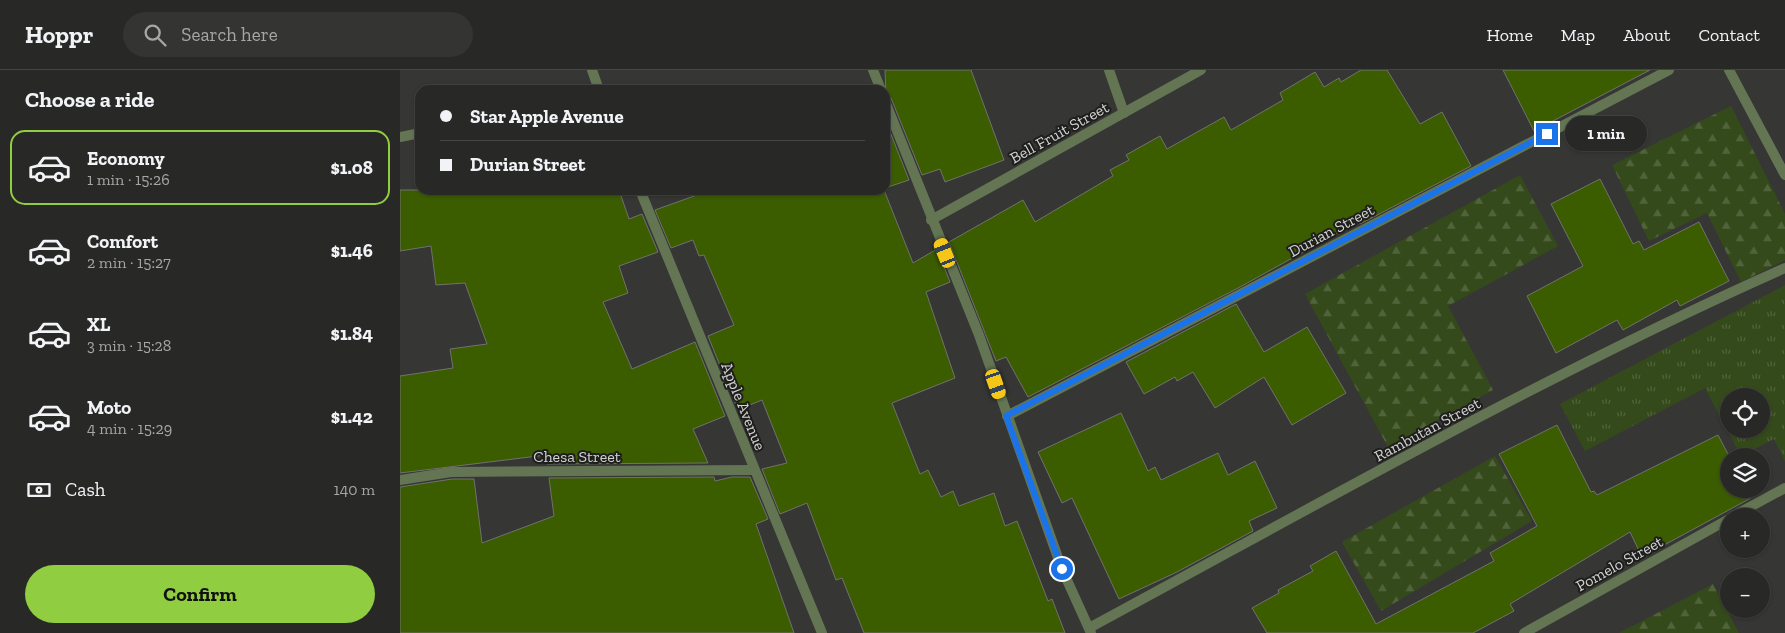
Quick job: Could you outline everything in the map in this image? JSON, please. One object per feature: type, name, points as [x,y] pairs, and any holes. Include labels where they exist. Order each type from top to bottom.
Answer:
[{"type":"street","points":[[592,70],[597,85]]},
{"type":"street","points":[[873,70],[879,85]]},
{"type":"street","points":[[1109,70],[1124,113]]},
{"type":"street","name":"Bell Fruit Street","points":[[931,220],[1201,70]]},
{"type":"street","name":"Durian Street","points":[[1006,416],[1669,70]]},
{"type":"street","points":[[1730,70],[1785,175]]},
{"type":"street","points":[[890,114],[931,220],[979,335],[1006,416],[1062,569],[1090,630]]},
{"type":"street","points":[[400,137],[415,134]]},
{"type":"street","name":"Apple Avenue","points":[[642,195],[822,633]]},
{"type":"street","name":"Rambutan Street","points":[[1090,630],[1531,390],[1716,298],[1785,268]]},
{"type":"street","name":"Chesa Street","points":[[400,480],[451,472],[754,470]]},
{"type":"street","points":[[1749,508],[1785,488]]},
{"type":"street","name":"Pomelo Street","points":[[1524,633],[1720,524]]},
{"type":"green space","points":[[1731,106],[1785,214],[1785,260],[1741,282],[1707,213],[1649,241],[1612,165]]},
{"type":"green space","points":[[1520,175],[1558,246],[1448,306],[1493,390],[1388,447],[1305,294]]},
{"type":"green space","points":[[1785,285],[1785,461],[1774,439],[1757,448],[1737,448],[1731,438],[1770,438],[1770,388],[1720,388],[1720,416],[1705,388],[1585,451],[1560,404]]},
{"type":"green space","points":[[1495,456],[1532,521],[1381,611],[1342,542]]},
{"type":"green space","points":[[1713,584],[1720,597],[1720,618],[1731,618],[1739,633],[1619,633]]},
{"type":"building","points":[[885,70],[971,70],[1004,160],[945,182],[940,169],[922,175],[890,97],[890,85],[886,85]]},
{"type":"building","points":[[1361,70],[1387,70],[1420,124],[1442,112],[1471,166],[1360,224],[1359,221],[1240,287],[1028,397],[1006,357],[996,361],[949,242],[1023,200],[1035,222],[1113,176],[1110,170],[1129,160],[1126,155],[1160,136],[1167,149],[1224,117],[1231,130],[1283,100],[1280,93],[1315,72],[1324,87],[1339,78],[1341,82]]},
{"type":"building","points":[[1503,70],[1650,70],[1534,131]]},
{"type":"building","points":[[890,132],[909,180],[890,186]]},
{"type":"building","points":[[1600,179],[1633,244],[1639,241],[1644,250],[1699,222],[1729,281],[1680,306],[1677,300],[1623,330],[1617,320],[1556,353],[1527,296],[1583,266],[1551,204]]},
{"type":"building","points":[[400,190],[415,190],[415,195],[621,195],[629,219],[642,214],[658,252],[619,266],[628,293],[603,302],[632,369],[695,342],[725,416],[693,429],[708,463],[547,464],[546,455],[400,473],[400,376],[453,368],[450,349],[487,344],[465,283],[436,285],[431,246],[400,251]]},
{"type":"building","points":[[697,195],[886,195],[913,263],[937,249],[950,282],[926,292],[955,378],[892,403],[920,474],[928,470],[941,497],[953,491],[959,506],[994,493],[1005,526],[1017,521],[1048,601],[1052,599],[1065,633],[864,633],[842,578],[836,580],[807,503],[780,514],[762,469],[787,463],[762,400],[738,410],[708,336],[734,325],[704,255],[699,256],[693,240],[671,248],[655,210]]},
{"type":"building","points":[[1236,304],[1264,352],[1307,327],[1346,393],[1292,425],[1264,377],[1215,408],[1193,372],[1177,381],[1175,377],[1144,394],[1126,362]]},
{"type":"building","points":[[1121,413],[1148,471],[1155,467],[1161,480],[1218,453],[1228,475],[1255,461],[1277,508],[1249,521],[1253,531],[1177,572],[1119,599],[1072,498],[1062,503],[1038,452]]},
{"type":"building","points":[[1557,425],[1591,492],[1594,491],[1597,495],[1718,435],[1725,448],[1720,448],[1720,498],[1751,498],[1733,508],[1720,508],[1720,515],[1642,557],[1630,532],[1510,604],[1514,611],[1473,633],[1267,633],[1252,608],[1279,593],[1278,590],[1313,571],[1310,566],[1336,551],[1376,624],[1494,561],[1490,553],[1537,526],[1499,454]]},
{"type":"building","points":[[714,477],[715,481],[732,477],[750,477],[768,519],[756,524],[794,633],[400,633],[400,487],[452,479],[474,479],[482,543],[554,516],[549,478]]},
{"type":"route","points":[[1062,569],[1006,416],[1547,134]]}]
